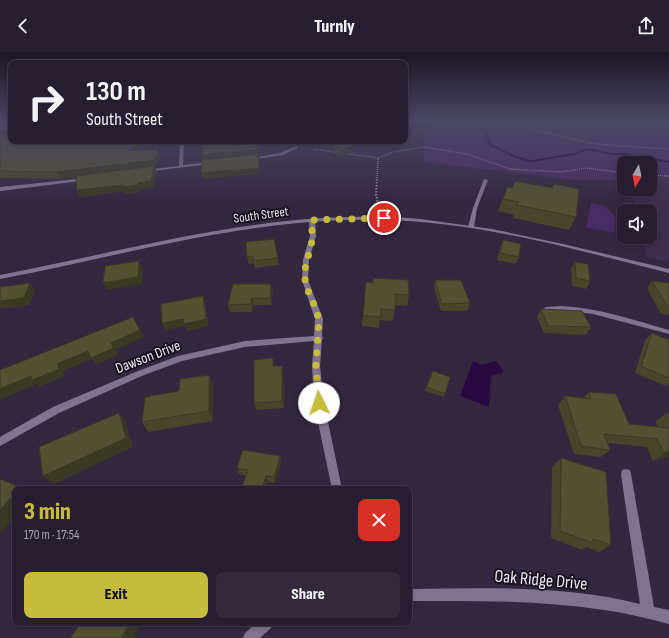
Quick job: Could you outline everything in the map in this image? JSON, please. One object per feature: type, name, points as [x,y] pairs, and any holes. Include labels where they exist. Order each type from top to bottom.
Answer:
[{"type":"street","points":[[182,148],[182,166]]},
{"type":"street","points":[[245,159],[268,156],[292,148]]},
{"type":"street","points":[[142,171],[221,162]]},
{"type":"street","points":[[0,189],[95,178]]},
{"type":"street","name":"South Street","points":[[0,277],[241,228],[312,220],[384,218],[471,227],[669,271]]},
{"type":"street","points":[[312,220],[312,241],[304,273],[306,286],[318,312],[319,338],[316,366],[319,403],[336,486]]},
{"type":"street","name":"Dawson Drive","points":[[0,442],[56,410],[141,373],[181,358],[245,344],[319,338]]},
{"type":"street","points":[[626,474],[648,611]]},
{"type":"street","name":"Oak Ridge Drive","points":[[412,595],[492,594],[536,596],[579,600],[648,611],[669,617]]},
{"type":"street","points":[[250,638],[263,626]]},
{"type":"lane","points":[[471,227],[475,208],[486,180]]},
{"type":"lane","points":[[546,309],[563,308],[591,311],[669,332]]},
{"type":"path","points":[[314,149],[378,158],[393,152],[416,148]]},
{"type":"path","points":[[432,148],[467,154],[510,169],[561,172],[586,168],[617,172]]},
{"type":"path","points":[[378,158],[379,167],[374,188],[375,196],[384,218]]},
{"type":"path","points":[[657,175],[669,176]]},
{"type":"shaded area","points":[[424,148],[669,148],[669,177],[657,177],[657,156],[617,156],[617,180],[577,180],[424,162]]},
{"type":"shaded area","points":[[657,177],[669,177],[669,262],[647,257],[644,244],[657,244],[657,204],[634,204],[633,196],[657,196]]},
{"type":"shaded area","points":[[591,202],[605,206],[616,217],[614,233],[586,227]]},
{"type":"shaded area","points":[[473,361],[482,365],[496,361],[504,372],[491,376],[489,407],[460,396]]},
{"type":"building","points":[[0,148],[131,148],[128,151],[158,149],[155,160],[57,172],[0,171]]},
{"type":"building","points":[[202,148],[258,148],[258,149],[202,155]]},
{"type":"building","points":[[338,148],[346,148],[339,151]]},
{"type":"building","points":[[258,154],[259,168],[201,173],[202,160]]},
{"type":"building","points":[[154,166],[151,181],[123,187],[123,185],[77,190],[76,176]]},
{"type":"building","points":[[515,181],[553,188],[554,184],[579,189],[576,217],[517,205],[519,202],[503,199],[507,187],[512,188]]},
{"type":"building","points":[[274,239],[278,258],[253,261],[253,256],[247,257],[246,242]]},
{"type":"building","points":[[503,240],[521,244],[519,257],[500,253]]},
{"type":"building","points":[[139,261],[138,277],[103,283],[105,266]]},
{"type":"building","points":[[575,262],[588,264],[590,281],[576,278]]},
{"type":"building","points":[[373,278],[408,280],[409,295],[395,294],[395,310],[381,309],[381,317],[363,316],[366,282],[373,283]]},
{"type":"building","points":[[435,280],[461,280],[470,303],[442,304]]},
{"type":"building","points":[[652,281],[669,283],[669,307],[668,307]]},
{"type":"building","points":[[30,283],[24,298],[0,301],[0,287]]},
{"type":"building","points":[[233,284],[271,284],[270,298],[252,298],[251,304],[228,305]]},
{"type":"building","points":[[203,296],[206,319],[184,324],[183,319],[162,323],[161,304]]},
{"type":"building","points":[[541,309],[582,311],[591,327],[548,326]]},
{"type":"building","points":[[133,317],[140,330],[111,343],[114,348],[91,358],[88,351],[57,364],[59,369],[32,380],[31,376],[0,389],[0,370]]},
{"type":"building","points":[[652,333],[669,340],[669,378],[641,366]]},
{"type":"building","points":[[273,358],[273,366],[282,366],[282,401],[254,403],[254,360]]},
{"type":"building","points":[[433,371],[450,377],[445,394],[426,387]]},
{"type":"building","points":[[209,375],[209,411],[142,422],[145,397],[179,391],[180,379]]},
{"type":"building","points":[[589,392],[616,394],[629,424],[669,428],[669,451],[664,453],[657,439],[604,434],[610,450],[581,446],[565,396],[591,399]]},
{"type":"building","points":[[669,412],[669,420],[665,414]]},
{"type":"building","points":[[119,413],[126,438],[43,476],[39,447]]},
{"type":"building","points":[[243,450],[280,456],[274,477],[266,476],[263,486],[242,486],[248,470],[237,468]]},
{"type":"building","points":[[561,458],[606,472],[611,545],[593,539],[593,543],[560,531]]},
{"type":"building","points":[[0,479],[18,486],[12,486],[12,496],[0,510]]},
{"type":"building","points":[[79,626],[129,626],[121,638],[70,638]]},
{"type":"waterway","points":[[496,148],[509,155],[530,161],[577,153],[586,149],[669,162]]},
{"type":"route","points":[[319,403],[316,366],[319,338],[319,319],[318,312],[306,286],[304,273],[313,236],[312,220],[384,218]]}]
